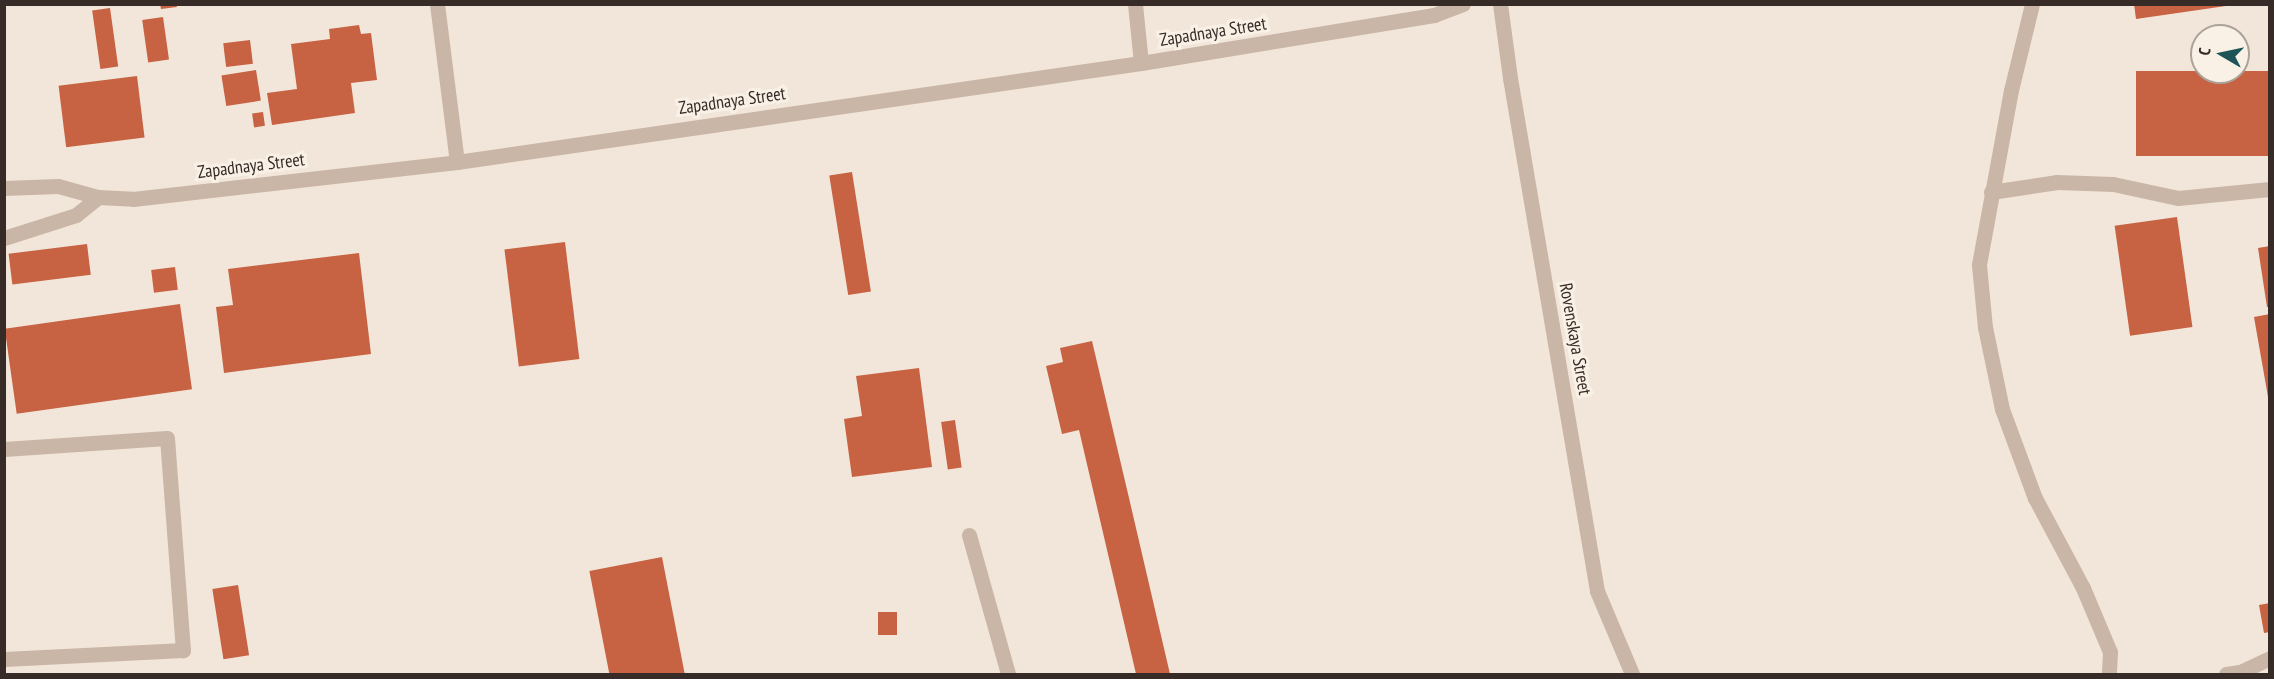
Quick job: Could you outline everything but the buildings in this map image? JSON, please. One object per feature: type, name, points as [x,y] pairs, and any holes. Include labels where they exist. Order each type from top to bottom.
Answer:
[{"type":"street","points":[[437,4],[457,162]]},
{"type":"street","points":[[1135,4],[1141,63]]},
{"type":"street","name":"Zapadnaya Street","points":[[4,188],[58,186],[98,197],[133,200],[457,162],[1141,63],[1434,15],[1463,4]]},
{"type":"street","name":"Rovenskaya Street","points":[[1500,4],[1510,78],[1597,591],[1632,675]]},
{"type":"street","points":[[2032,4],[1991,192],[1979,265],[1985,327],[2002,409],[2035,498],[2083,588],[2110,652],[2109,675]]},
{"type":"street","points":[[1991,192],[2057,183],[2113,184],[2178,198],[2270,189]]},
{"type":"street","points":[[4,238],[76,215],[98,197]]},
{"type":"street","points":[[4,449],[167,438],[183,650],[4,659]]},
{"type":"street","points":[[969,535],[1008,675]]},
{"type":"street","points":[[2226,675],[2240,672],[2270,658]]}]
